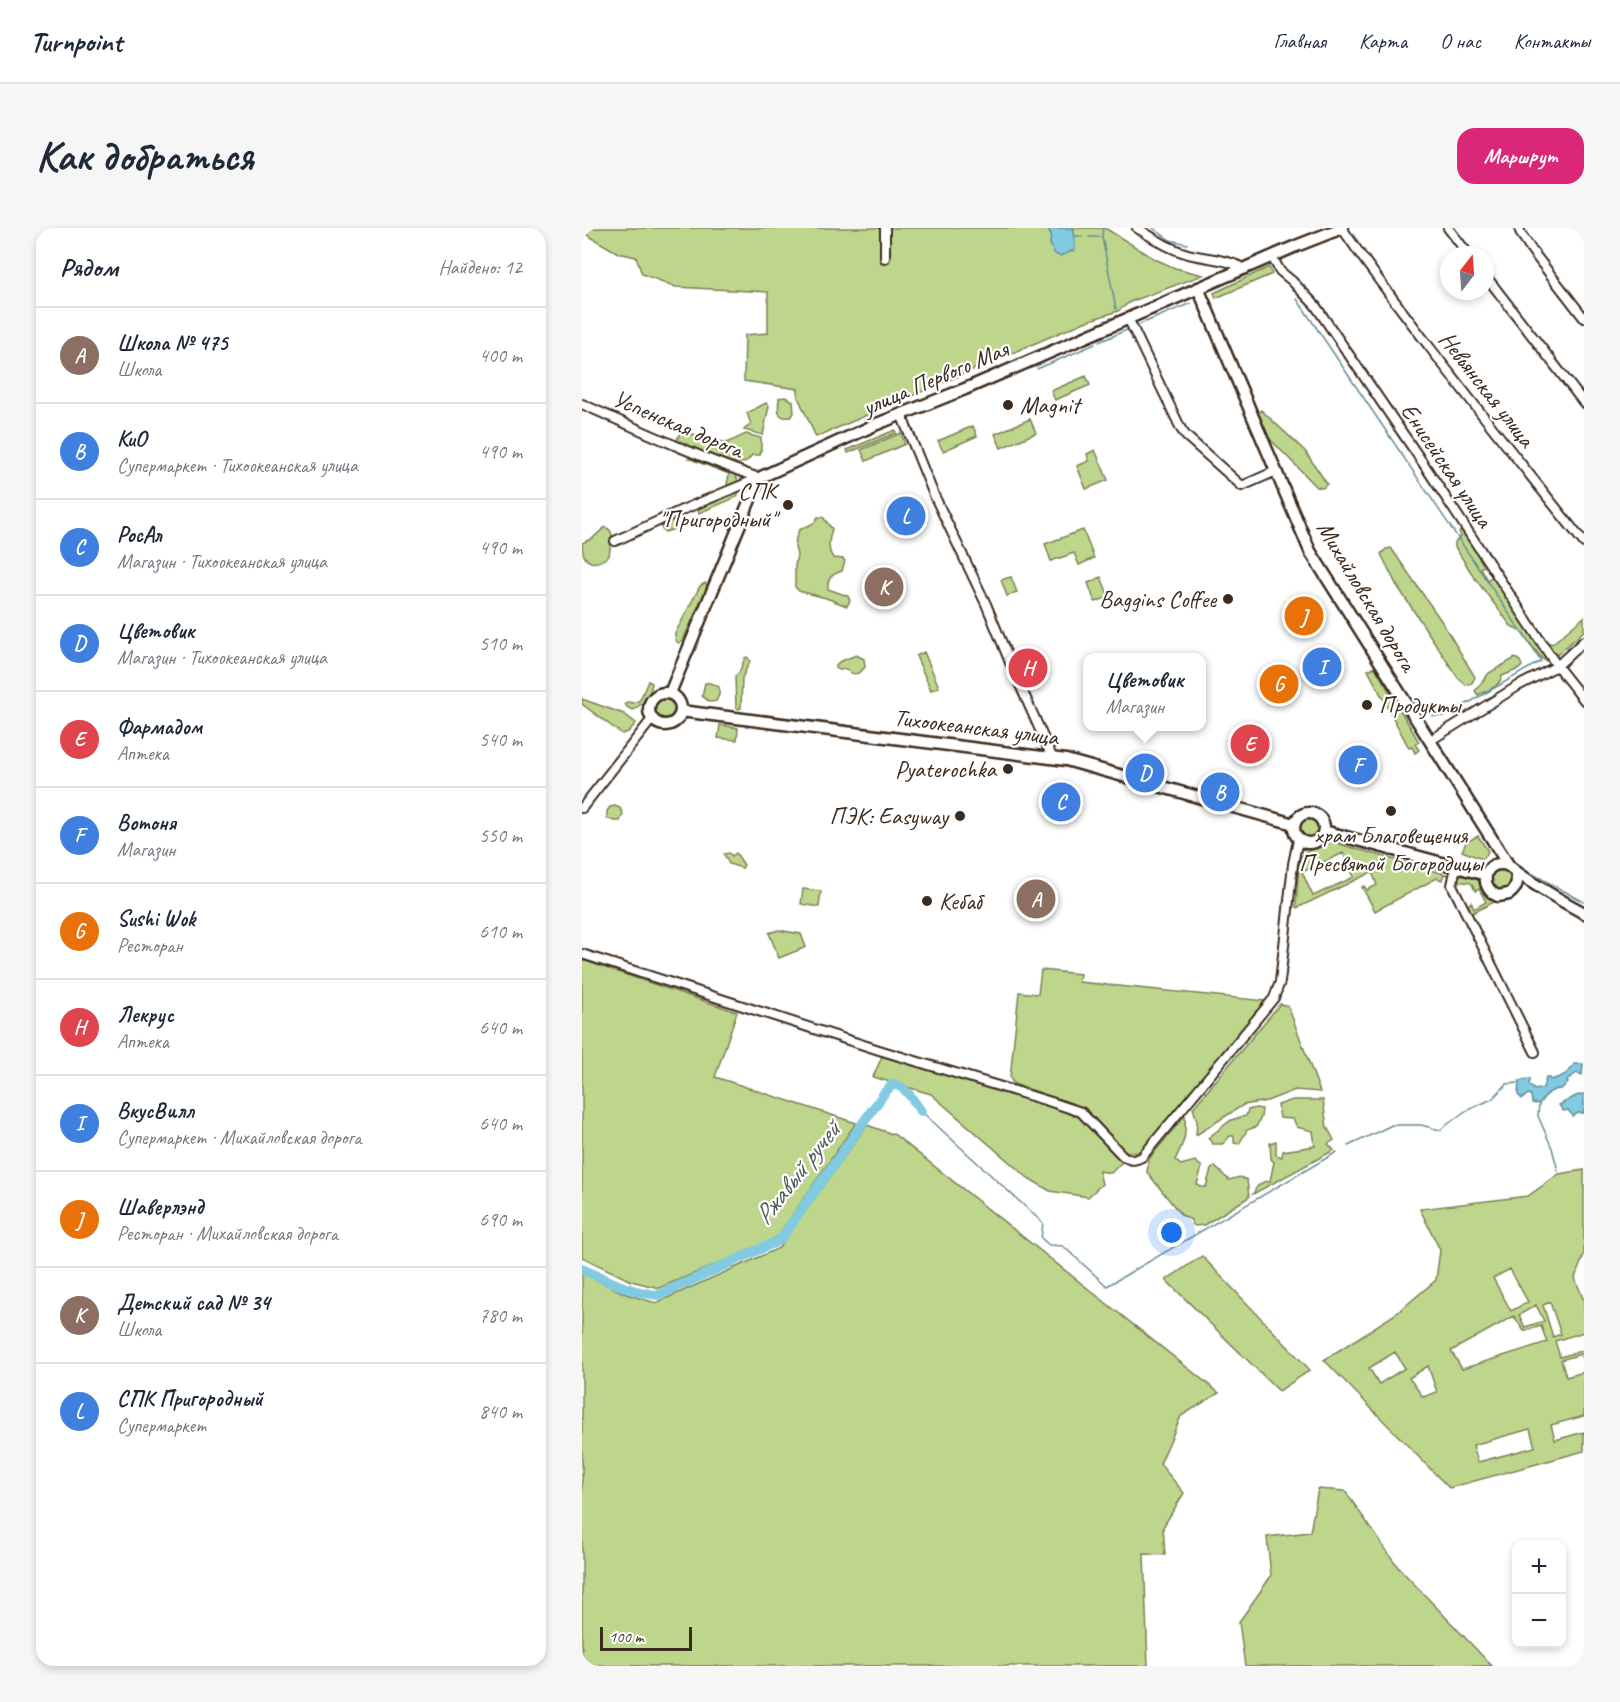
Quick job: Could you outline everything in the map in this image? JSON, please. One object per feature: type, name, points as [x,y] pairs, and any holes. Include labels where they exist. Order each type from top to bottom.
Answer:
[{"type":"street","points":[[885,228],[885,258]]},
{"type":"street","points":[[1137,228],[1168,247],[1232,263],[1239,266],[1240,270]]},
{"type":"street","points":[[1448,228],[1462,246]]},
{"type":"street","points":[[1520,228],[1527,243],[1584,318]]},
{"type":"street","name":"улица Первого Мая","points":[[759,478],[901,414],[1338,229]]},
{"type":"street","name":"Невьянская улица","points":[[1338,229],[1584,543]]},
{"type":"street","name":"Енисейская улица","points":[[1272,257],[1280,271],[1315,305],[1557,666],[1584,700]]},
{"type":"street","points":[[1494,287],[1584,403]]},
{"type":"street","name":"Михайловская дорога","points":[[1198,288],[1310,551],[1512,869],[1584,913]]},
{"type":"street","points":[[1128,318],[1186,436],[1242,486],[1276,471]]},
{"type":"street","name":"Успенская дорога","points":[[582,404],[636,429],[759,478]]},
{"type":"street","points":[[901,414],[934,495],[986,604],[1052,758]]},
{"type":"street","points":[[615,541],[759,478]]},
{"type":"street","points":[[669,693],[759,478]]},
{"type":"street","points":[[1431,740],[1518,686],[1557,666],[1584,640]]},
{"type":"street","points":[[659,693],[669,693],[679,700],[681,711],[675,722],[662,725],[652,719],[648,709],[651,699],[659,693]]},
{"type":"street","name":"Тихоокеанская улица","points":[[681,711],[1052,758],[1108,771],[1294,824]]},
{"type":"street","points":[[582,808],[652,719]]},
{"type":"street","points":[[1302,814],[1314,814],[1322,821],[1324,831],[1321,838],[1311,844],[1304,843],[1298,840],[1294,832],[1294,824],[1302,814]]},
{"type":"street","points":[[1324,831],[1456,867],[1489,871],[1503,864],[1512,869],[1518,880],[1515,889],[1506,896],[1494,894],[1486,886],[1489,871],[1498,856],[1497,846]]},
{"type":"street","points":[[582,954],[879,1050],[1081,1112],[1123,1156],[1136,1161],[1142,1157],[1274,998],[1280,982],[1293,864],[1298,840]]},
{"type":"street","points":[[1456,867],[1452,885],[1535,1052]]},
{"type":"street","name":"Михайловская дорога","points":[[1515,889],[1530,886],[1543,890]]},
{"type":"green space","points":[[582,228],[881,228],[881,263],[889,262],[888,228],[1105,228],[1155,259],[1175,268],[1203,275],[1130,302],[1118,311],[1087,321],[816,437],[798,397],[798,389],[744,381],[745,335],[768,333],[768,292],[676,287],[642,274],[636,257],[618,253],[582,232]]},
{"type":"green space","points":[[1269,267],[1272,274],[1216,298],[1214,293]]},
{"type":"green space","points":[[1086,376],[1090,385],[1055,400],[1051,391]]},
{"type":"green space","points":[[785,397],[793,401],[794,413],[791,417],[783,417],[779,413],[779,398]]},
{"type":"green space","points":[[766,403],[769,406],[763,435],[744,430],[751,424],[747,413]]},
{"type":"green space","points":[[1261,410],[1305,451],[1327,484],[1323,488],[1317,487],[1266,435],[1256,415]]},
{"type":"green space","points":[[1030,419],[1036,433],[1001,448],[995,434]]},
{"type":"green space","points":[[973,426],[977,436],[943,451],[938,441]]},
{"type":"green space","points":[[895,430],[896,433],[848,453],[847,450]]},
{"type":"green space","points":[[681,431],[727,443],[746,434],[761,438],[760,455],[752,455],[742,463],[726,461],[676,442]]},
{"type":"green space","points":[[901,433],[905,444],[866,461],[861,450]]},
{"type":"green space","points":[[1095,450],[1108,480],[1086,489],[1077,466],[1089,461],[1087,454]]},
{"type":"green space","points":[[688,458],[734,473],[739,485],[737,497],[699,513],[697,508],[725,496],[729,474]]},
{"type":"green space","points":[[818,517],[823,517],[832,529],[829,544],[833,558],[845,561],[842,571],[829,579],[828,589],[848,596],[850,601],[847,606],[799,591],[795,587],[796,538],[799,530],[814,523]]},
{"type":"green space","points":[[678,518],[683,526],[665,532],[661,527],[666,521]]},
{"type":"green space","points":[[605,527],[612,535],[609,556],[598,562],[590,562],[584,555],[582,543],[593,538]]},
{"type":"green space","points":[[1462,529],[1484,562],[1485,565],[1480,568],[1487,580],[1495,574],[1507,583],[1547,642],[1552,644],[1584,617],[1584,631],[1551,660],[1546,661],[1541,658],[1521,631],[1511,626],[1474,577],[1455,547],[1455,542],[1461,536],[1459,532]]},
{"type":"green space","points":[[1083,530],[1094,558],[1079,565],[1074,553],[1051,561],[1045,544]]},
{"type":"green space","points":[[1391,548],[1442,622],[1475,677],[1472,683],[1466,685],[1458,678],[1396,584],[1381,554]]},
{"type":"green space","points":[[1011,577],[1017,592],[1007,596],[1001,580]]},
{"type":"green space","points":[[1101,577],[1109,597],[1095,602],[1088,583]]},
{"type":"green space","points":[[705,583],[707,588],[682,642],[679,643],[676,641],[675,634],[700,586]]},
{"type":"green space","points":[[924,652],[939,687],[931,690],[916,656]]},
{"type":"green space","points":[[856,655],[864,659],[865,667],[860,672],[854,674],[846,669],[836,668],[839,662]]},
{"type":"green space","points":[[747,657],[750,661],[742,678],[741,708],[739,709],[736,707],[735,676]]},
{"type":"green space","points":[[1515,658],[1522,666],[1519,669],[1502,676],[1496,686],[1478,695],[1475,691],[1489,673]]},
{"type":"green space","points":[[1375,667],[1419,742],[1415,744],[1419,750],[1415,753],[1412,747],[1409,748],[1368,670]]},
{"type":"green space","points":[[648,681],[652,683],[646,699],[633,710],[628,708],[625,704],[627,702],[634,703],[640,700]]},
{"type":"green space","points":[[705,683],[719,687],[716,701],[710,702],[702,696]]},
{"type":"green space","points":[[665,696],[674,700],[678,709],[674,718],[665,722],[656,718],[652,709],[656,700]]},
{"type":"green space","points":[[582,699],[624,714],[636,723],[628,732],[622,734],[582,704]]},
{"type":"green space","points":[[720,725],[738,728],[737,740],[718,738]]},
{"type":"green space","points":[[610,807],[620,808],[623,814],[620,821],[607,818],[607,811]]},
{"type":"green space","points":[[1304,818],[1312,818],[1318,824],[1318,832],[1312,838],[1304,838],[1298,832],[1298,824]]},
{"type":"green space","points":[[1478,836],[1488,851],[1482,859],[1462,851],[1466,842]]},
{"type":"green space","points":[[1331,838],[1339,840],[1339,844],[1452,876],[1444,874],[1442,880],[1437,878],[1375,911],[1362,887],[1364,886],[1367,890],[1377,885],[1372,872],[1297,908],[1299,861],[1305,853]],"holes":[[[1343,853],[1354,877],[1313,896],[1302,872]]]},
{"type":"green space","points":[[729,853],[732,856],[736,853],[744,865],[742,868],[729,864],[724,854]]},
{"type":"green space","points":[[1501,870],[1511,877],[1512,881],[1505,891],[1501,892],[1491,885],[1490,881],[1497,871]]},
{"type":"green space","points":[[1460,874],[1475,877],[1498,900],[1472,913],[1468,906],[1471,902],[1474,909],[1486,902],[1479,889],[1475,891],[1472,884],[1456,880]]},
{"type":"green space","points":[[803,889],[821,891],[819,907],[801,904]]},
{"type":"green space","points":[[778,930],[801,934],[806,947],[779,958],[769,933]]},
{"type":"green space","points":[[582,960],[737,1012],[715,1077],[856,1123],[778,1236],[756,1248],[659,1288],[631,1281],[582,1257]]},
{"type":"green space","points":[[1041,970],[1080,974],[1079,982],[1267,1001],[1146,1147],[1135,1153],[1125,1151],[1085,1108],[1014,1084],[1010,1078],[1019,992],[1038,994]]},
{"type":"green space","points":[[1280,1004],[1288,1006],[1320,1092],[1295,1090],[1267,1101],[1243,1105],[1196,1135],[1197,1121],[1193,1108]]},
{"type":"green space","points":[[883,1054],[1068,1112],[1079,1117],[1122,1162],[1111,1173],[1099,1171],[1102,1184],[1088,1197],[1050,1191],[1028,1178],[931,1094],[873,1077]]},
{"type":"green space","points":[[1293,1100],[1323,1100],[1327,1127],[1334,1140],[1328,1144],[1334,1150],[1253,1194],[1259,1184],[1270,1181],[1274,1162],[1271,1159],[1270,1143],[1276,1141],[1276,1155],[1282,1157],[1283,1151],[1315,1146],[1313,1131],[1297,1127],[1293,1119],[1280,1118],[1278,1105]]},
{"type":"green space","points":[[1262,1109],[1261,1117],[1256,1127],[1247,1130],[1239,1144],[1234,1143],[1234,1136],[1230,1136],[1223,1144],[1213,1144],[1208,1138],[1231,1120],[1246,1116],[1248,1110]]},
{"type":"green space","points":[[1185,1115],[1184,1138],[1175,1160],[1181,1165],[1195,1161],[1202,1167],[1197,1184],[1206,1187],[1211,1169],[1215,1167],[1229,1180],[1240,1177],[1247,1180],[1249,1197],[1204,1225],[1195,1226],[1191,1220],[1181,1215],[1147,1172],[1149,1159]]},
{"type":"green space","points":[[867,1125],[895,1135],[1219,1393],[1181,1416],[1160,1464],[1184,1493],[1163,1527],[1165,1555],[1144,1554],[1148,1666],[582,1666],[582,1273],[626,1294],[656,1303],[779,1248]]},
{"type":"green space","points":[[1584,1170],[1584,1254],[1575,1278],[1584,1301],[1584,1332],[1555,1341],[1560,1357],[1584,1350],[1584,1363],[1581,1354],[1561,1360],[1566,1377],[1584,1372],[1584,1416],[1551,1425],[1555,1440],[1584,1432],[1584,1451],[1449,1488],[1324,1360],[1397,1313],[1436,1280],[1440,1250],[1420,1209],[1528,1196],[1559,1174]],"holes":[[[1510,1269],[1528,1302],[1511,1311],[1493,1278]],[[1550,1302],[1561,1334],[1553,1337],[1543,1305]],[[1536,1305],[1544,1321],[1525,1327],[1519,1315]],[[1514,1316],[1524,1331],[1541,1326],[1547,1342],[1462,1369],[1451,1351]],[[1395,1352],[1405,1368],[1379,1384],[1369,1368]],[[1428,1366],[1437,1392],[1423,1397],[1409,1378]],[[1530,1429],[1535,1447],[1478,1462],[1473,1445]]]},
{"type":"green space","points":[[1202,1256],[1310,1370],[1279,1391],[1166,1280]]},
{"type":"green space","points":[[1318,1489],[1345,1491],[1398,1567],[1492,1666],[1245,1666],[1239,1622],[1271,1576],[1267,1537],[1310,1532]]},
{"type":"water","points":[[1047,228],[1073,228],[1075,250],[1060,256],[1055,254],[1050,244],[1051,234]]},
{"type":"water","points":[[1574,1064],[1583,1064],[1582,1075],[1577,1073],[1567,1080],[1568,1083],[1561,1089],[1548,1093],[1539,1104],[1532,1103],[1531,1095],[1528,1094],[1522,1099],[1518,1095],[1519,1081],[1530,1079],[1529,1085],[1535,1090],[1543,1088],[1546,1078],[1551,1080],[1567,1073]]},
{"type":"water","points":[[1584,1094],[1584,1113],[1573,1116],[1568,1110],[1563,1111],[1559,1105],[1576,1096]]},
{"type":"waterway","points":[[1102,236],[1103,228]]},
{"type":"waterway","points":[[1153,228],[1170,240],[1187,244]]},
{"type":"waterway","points":[[1075,236],[1082,236]]},
{"type":"waterway","points":[[1089,237],[1102,237],[1116,309]]},
{"type":"waterway","points":[[1297,299],[1541,661],[1446,716],[1433,716]]},
{"type":"waterway","points":[[1136,326],[1191,303]]},
{"type":"waterway","points":[[1099,342],[1129,329]]},
{"type":"waterway","points":[[1037,369],[1095,344]]},
{"type":"waterway","points":[[1531,873],[1584,902]]},
{"type":"waterway","points":[[1348,1146],[1392,1125],[1421,1125],[1440,1130],[1464,1112],[1492,1099],[1507,1084],[1518,1083]]},
{"type":"waterway","name":"Ржавый ручей","points":[[582,1269],[629,1289],[659,1295],[780,1240],[893,1084],[905,1091],[921,1111]]},
{"type":"waterway","points":[[1539,1104],[1538,1116],[1552,1148],[1558,1171]]},
{"type":"waterway","points":[[921,1111],[1043,1223],[1041,1238],[1049,1245],[1063,1246],[1107,1286],[1337,1152]]},
{"type":"place","name":"Magnit","points":[[1008,405]]},
{"type":"place","name":"СПК \"Пригородный\"","points":[[788,505]]},
{"type":"place","name":"СПК Пригородный","points":[[906,516]]},
{"type":"place","name":"Детский сад № 34","points":[[884,587]]},
{"type":"place","name":"Baggins Coffee","points":[[1228,599]]},
{"type":"place","name":"Шаверлэнд","points":[[1304,616]]},
{"type":"place","name":"ВкусВилл","points":[[1322,667]]},
{"type":"place","name":"Лекрус","points":[[1028,668]]},
{"type":"place","name":"Sushi Wok","points":[[1279,684]]},
{"type":"place","name":"Продукты","points":[[1367,705]]},
{"type":"place","name":"Фармадом","points":[[1250,744]]},
{"type":"place","name":"Вотоня","points":[[1358,765]]},
{"type":"place","name":"Pyaterochka","points":[[1008,769]]},
{"type":"place","name":"Цветовик","points":[[1145,773]]},
{"type":"place","name":"КиО","points":[[1220,792]]},
{"type":"place","name":"РосАл","points":[[1061,802]]},
{"type":"place","name":"храм Благовещения Пресвятой Богородицы","points":[[1391,811]]},
{"type":"place","name":"ПЭК: Easyway","points":[[960,816]]},
{"type":"place","name":"Школа № 475","points":[[1036,899]]},
{"type":"place","name":"Кебаб","points":[[927,901]]}]
